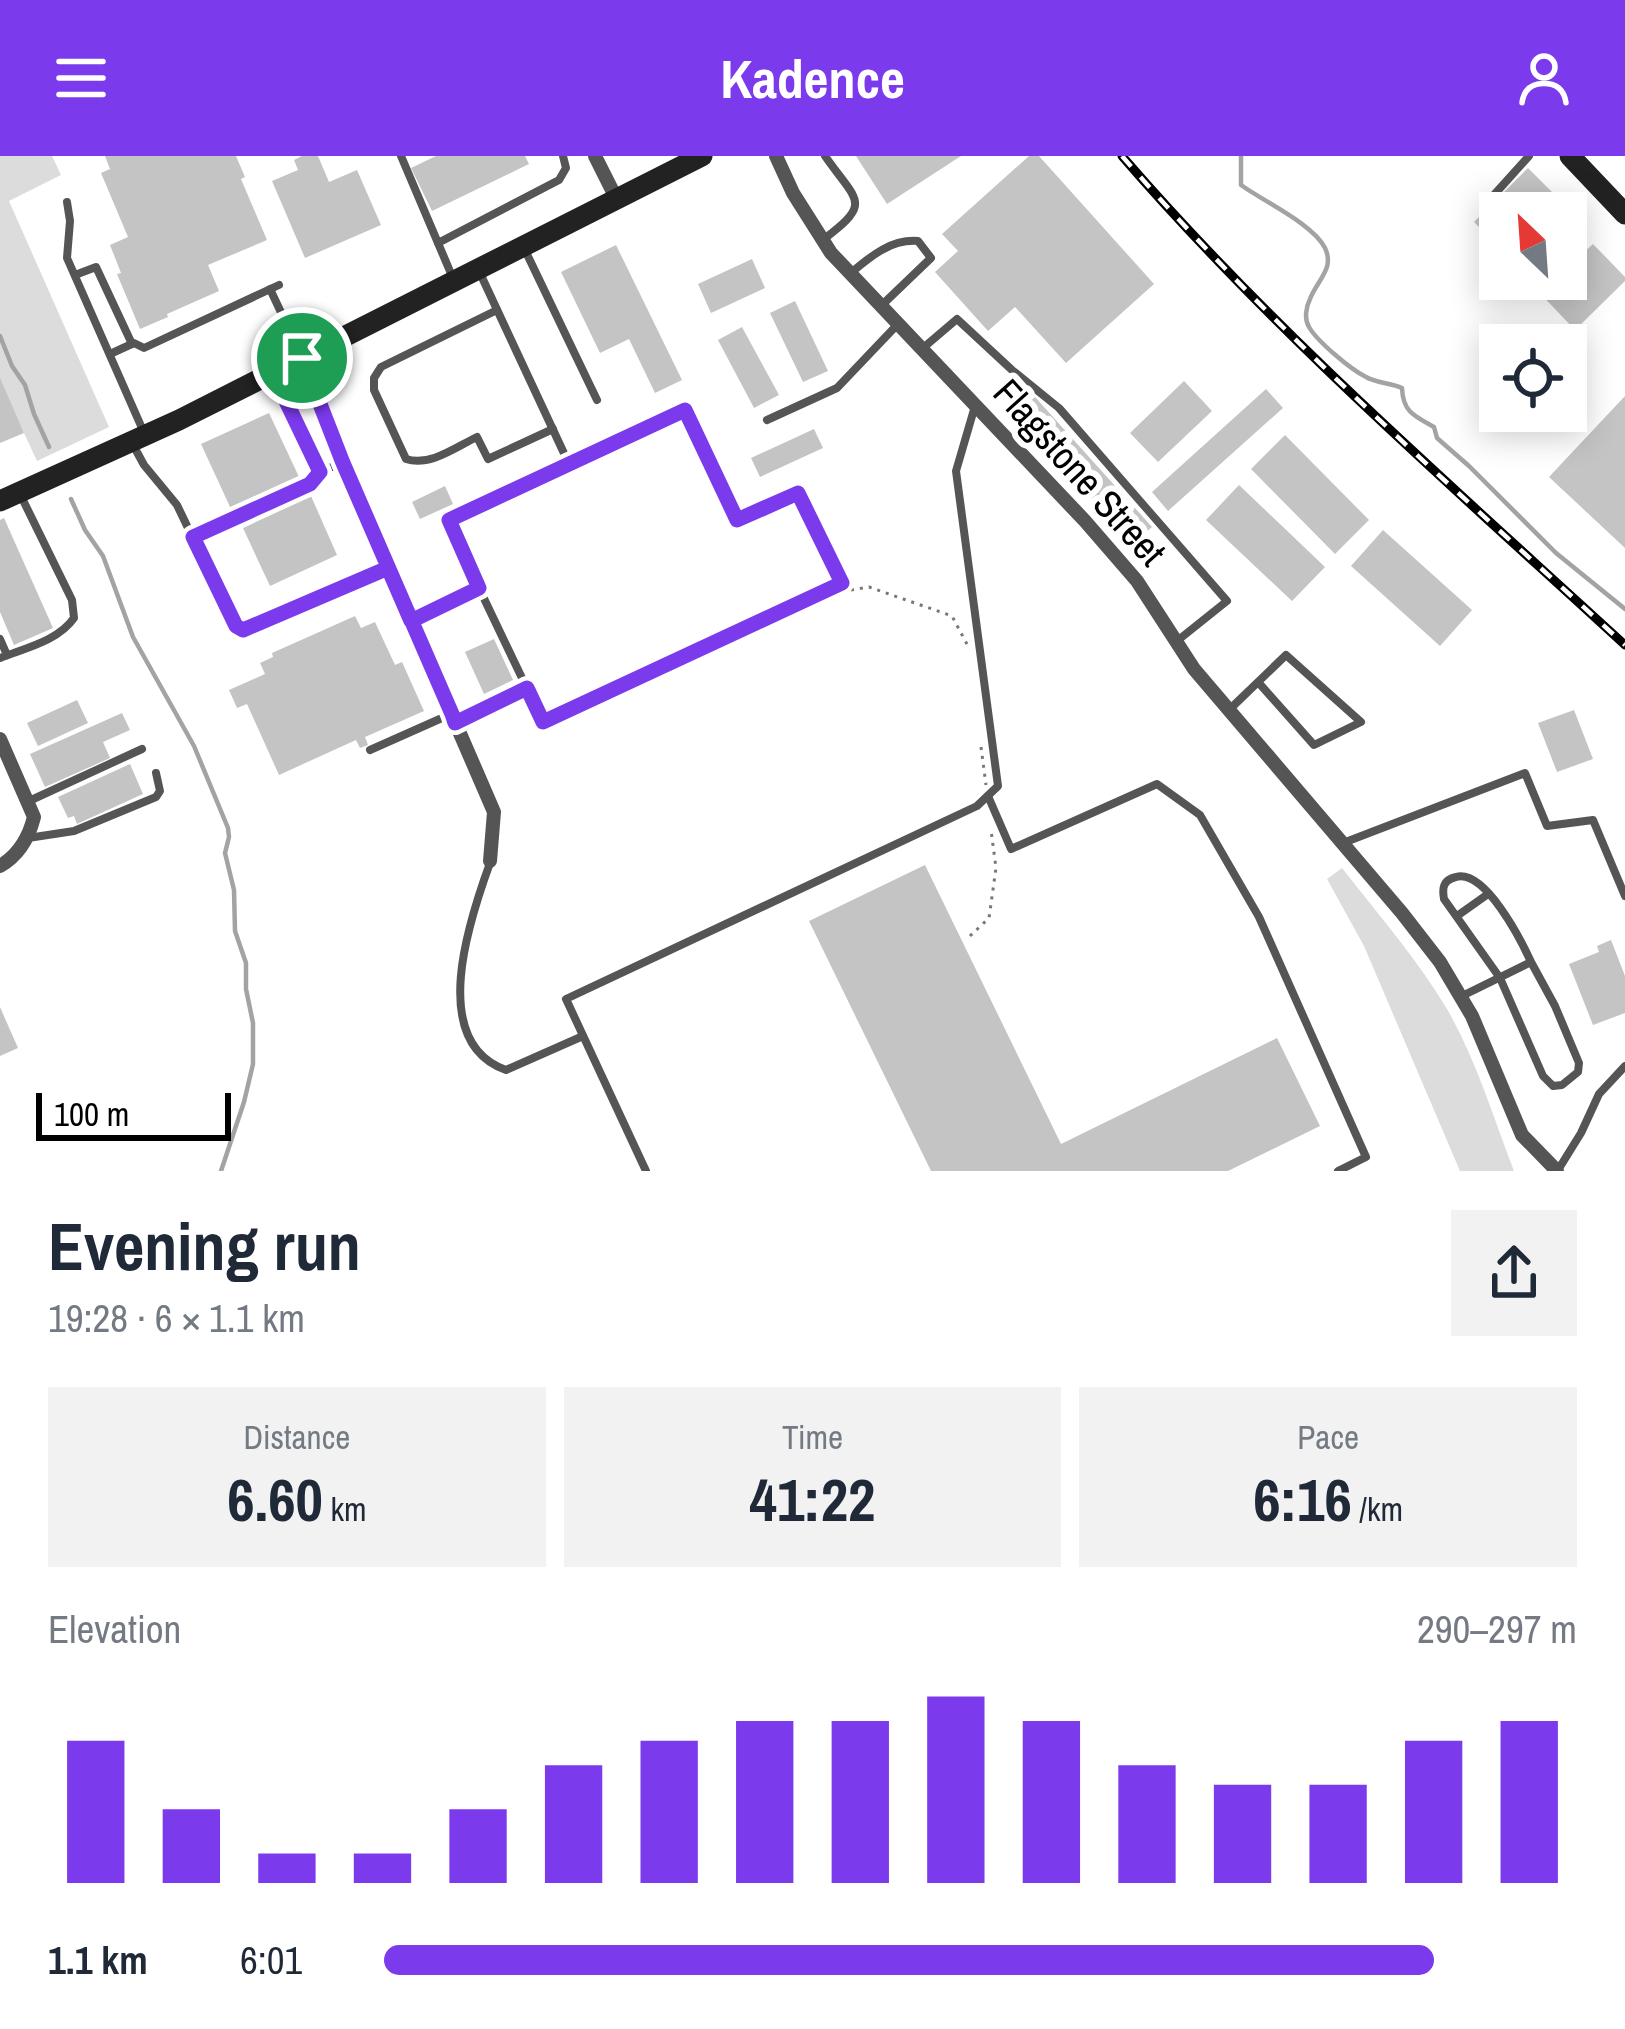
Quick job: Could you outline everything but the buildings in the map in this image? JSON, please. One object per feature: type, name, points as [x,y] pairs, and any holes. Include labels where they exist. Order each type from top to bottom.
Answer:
[{"type":"main road","points":[[1570,156],[1625,214]]},
{"type":"main road","points":[[9,497],[273,374],[698,157]]},
{"type":"street","points":[[595,156],[617,200]]},
{"type":"street","name":"Flagstone Street","points":[[776,156],[793,193],[851,274],[1137,581],[1193,669],[1440,962],[1474,1022],[1522,1135],[1557,1171]]},
{"type":"street","points":[[302,358],[494,812],[490,861]]},
{"type":"street","points":[[0,739],[7,772],[34,817],[29,835],[12,859],[0,866]]},
{"type":"lane","points":[[401,156],[455,281]]},
{"type":"lane","points":[[438,243],[559,180],[566,168],[562,156]]},
{"type":"lane","points":[[823,240],[854,216],[857,206],[825,156]]},
{"type":"lane","points":[[1497,192],[1529,156]]},
{"type":"lane","points":[[67,202],[67,258],[110,354],[144,465],[177,505],[236,626],[243,630],[388,568]]},
{"type":"lane","points":[[851,274],[874,254],[902,241],[918,241],[924,247],[931,258],[881,306]]},
{"type":"lane","points":[[524,247],[597,400]]},
{"type":"lane","points":[[75,275],[96,267],[132,344]]},
{"type":"lane","points":[[478,269],[569,464]]},
{"type":"lane","points":[[110,354],[132,344],[143,348],[274,287],[302,358]]},
{"type":"lane","points":[[497,310],[381,367],[374,378],[374,390],[406,459],[426,461],[477,437],[488,459],[553,429]]},
{"type":"lane","points":[[922,349],[957,319],[1059,408],[1161,524],[1227,602],[1177,641]]},
{"type":"lane","points":[[767,420],[837,388],[898,324]]},
{"type":"lane","points":[[273,374],[320,472]]},
{"type":"lane","points":[[646,1171],[566,999],[977,806],[998,786],[956,471],[975,405]]},
{"type":"lane","points":[[685,410],[737,520],[798,493],[842,583],[543,722],[479,588],[449,520],[685,410]]},
{"type":"lane","points":[[193,537],[310,484],[320,472],[343,463]]},
{"type":"lane","points":[[0,639],[3,657],[55,636],[74,618],[72,600],[9,497]]},
{"type":"lane","points":[[411,621],[479,588]]},
{"type":"lane","points":[[1228,710],[1286,655],[1361,722],[1314,745],[1258,682]]},
{"type":"lane","points":[[370,750],[527,688]]},
{"type":"lane","points":[[27,801],[142,748]]},
{"type":"lane","points":[[29,835],[74,832],[156,797],[160,791],[156,773]]},
{"type":"lane","points":[[1339,839],[1525,773],[1547,826],[1593,820],[1625,896]]},
{"type":"lane","points":[[988,799],[1011,849],[1157,784],[1200,815],[1259,916],[1366,1157],[1338,1171]]},
{"type":"lane","points":[[490,861],[472,912],[459,999],[474,1044],[489,1064],[506,1070],[583,1036]]},
{"type":"lane","points":[[1468,876],[1510,923],[1555,1006],[1579,1063],[1578,1072],[1562,1085],[1553,1086],[1544,1076],[1500,978],[1456,916],[1442,886],[1451,878],[1468,876]]},
{"type":"lane","points":[[1456,916],[1488,894]]},
{"type":"lane","points":[[1460,997],[1531,962]]},
{"type":"lane","points":[[1557,1171],[1599,1094],[1625,1066]]},
{"type":"path","points":[[851,590],[869,587],[952,616],[969,648]]},
{"type":"path","points":[[980,736],[988,799]]},
{"type":"path","points":[[970,935],[989,918],[996,868],[990,824]]},
{"type":"shaded area","points":[[0,156],[52,156],[61,175],[9,201],[109,427],[37,461],[0,381]]},
{"type":"shaded area","points":[[1342,868],[1447,1009],[1514,1171],[1460,1171],[1364,946],[1327,879]]},
{"type":"waterway","points":[[1241,156],[1241,185],[1299,222],[1319,239],[1328,255],[1307,309],[1306,320],[1313,333],[1359,373],[1402,388],[1411,412],[1434,427],[1437,438],[1556,553],[1625,609]]},
{"type":"waterway","points":[[0,336],[49,447]]},
{"type":"waterway","points":[[71,499],[103,556],[133,637],[194,746],[228,828],[225,853],[234,890],[235,931],[246,963],[253,1064],[221,1171]]},
{"type":"railway","points":[[1122,156],[1303,347],[1625,645]]},
{"type":"route","points":[[302,358],[273,374],[320,472],[310,484],[193,537],[236,626],[243,630],[388,568],[411,621],[479,588],[449,520],[685,410],[737,520],[798,493],[842,583],[543,722],[527,688],[455,723],[452,714],[411,621],[343,463],[302,358]]}]
